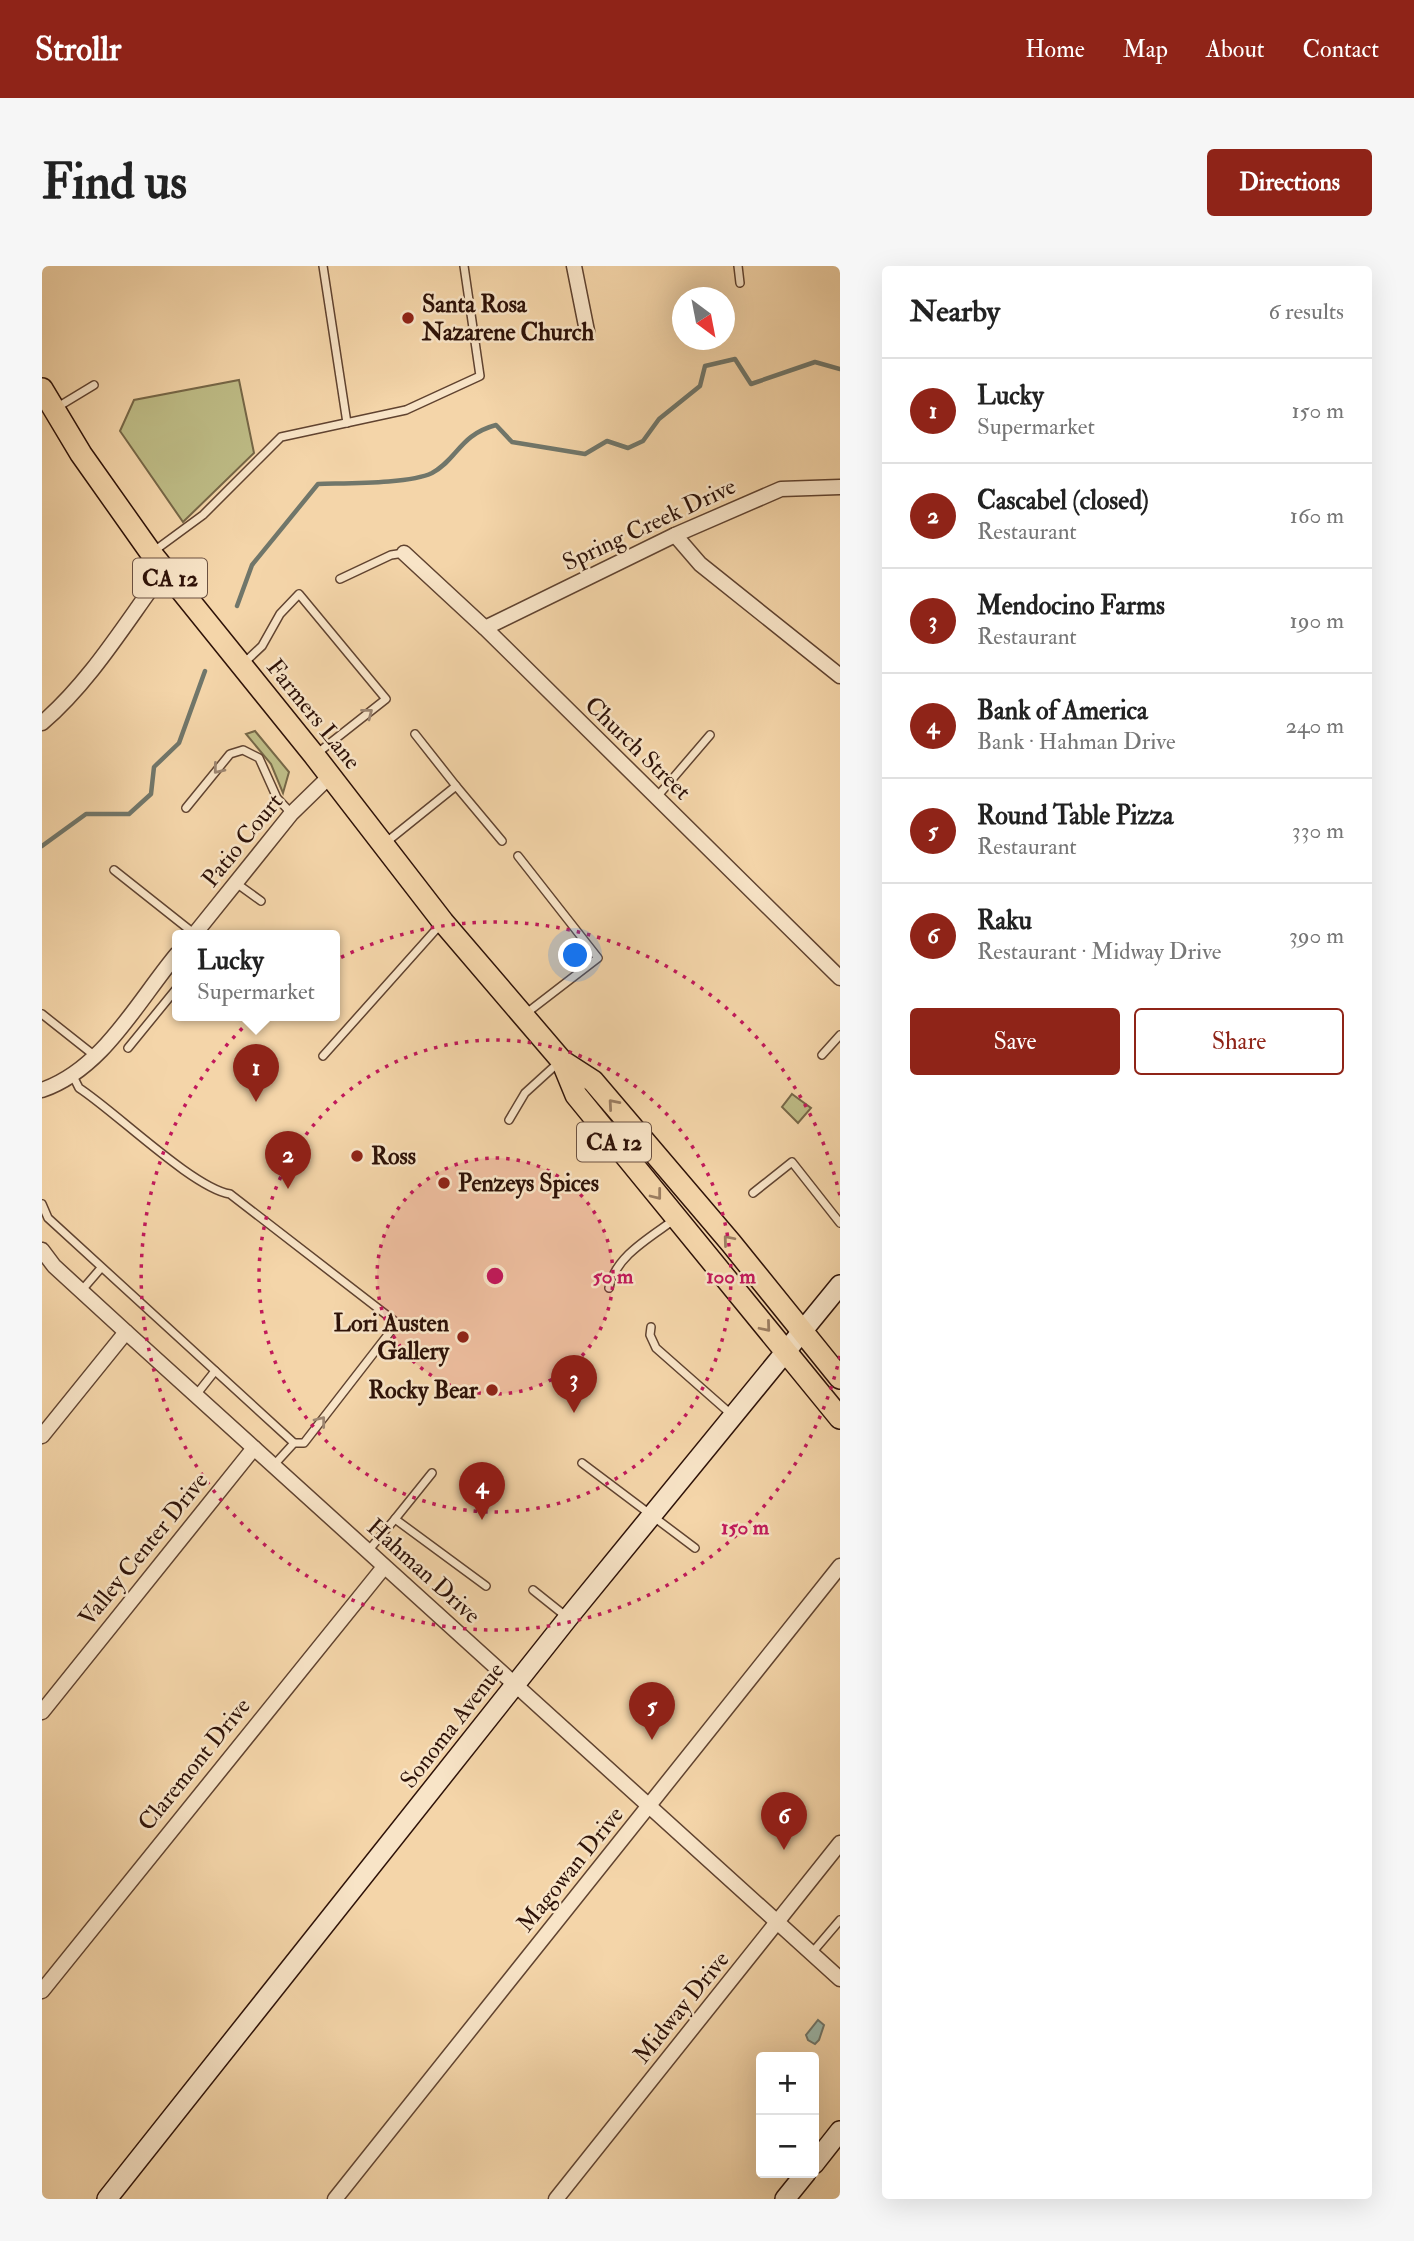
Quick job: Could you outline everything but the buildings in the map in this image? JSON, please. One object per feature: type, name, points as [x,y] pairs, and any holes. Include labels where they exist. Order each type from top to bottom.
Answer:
[{"type":"main road","name":"Farmers Lane","points":[[42,389],[81,454],[164,571],[314,755],[443,922],[562,1060],[593,1081],[732,1243],[840,1378]]},
{"type":"main road","name":"Farmers Lane","points":[[562,1060],[576,1095],[840,1418]]},
{"type":"street","points":[[574,266],[587,331]]},
{"type":"street","name":"Spring Creek Drive","points":[[485,628],[675,535],[781,489],[840,487]]},
{"type":"street","points":[[675,535],[700,564],[840,676]]},
{"type":"street","name":"Church Street","points":[[404,553],[485,628],[840,978]]},
{"type":"street","points":[[42,723],[68,700],[164,571]]},
{"type":"street","name":"Patio Court","points":[[199,930],[292,814],[330,776]]},
{"type":"street","points":[[42,1090],[73,1076],[95,1056],[172,960]]},
{"type":"street","name":"Hahman Drive","points":[[42,1250],[54,1266],[126,1332],[840,1979]]},
{"type":"street","name":"Sonoma Avenue","points":[[107,2199],[515,1684],[840,1285]]},
{"type":"street","points":[[42,1436],[126,1332]]},
{"type":"street","name":"Valley Center Drive","points":[[42,1712],[254,1448]]},
{"type":"street","name":"Magowan Drive","points":[[335,2199],[840,1566]]},
{"type":"street","name":"Claremont Drive","points":[[42,1991],[384,1567]]},
{"type":"street","name":"Midway Drive","points":[[556,2199],[840,1843]]},
{"type":"street","points":[[819,2158],[840,2132]]},
{"type":"street","points":[[785,2199],[802,2178]]},
{"type":"lane","points":[[323,266],[347,423]]},
{"type":"lane","points":[[151,553],[203,515],[281,437],[406,410],[480,376],[464,266]]},
{"type":"lane","points":[[738,266],[740,283]]},
{"type":"lane","points":[[54,409],[94,385]]},
{"type":"lane","points":[[340,579],[391,555],[404,553]]},
{"type":"lane","points":[[241,665],[262,646],[272,633],[280,614],[299,594],[386,699],[314,755]]},
{"type":"lane","points":[[415,734],[502,841]]},
{"type":"lane","points":[[656,798],[710,735]]},
{"type":"lane","points":[[186,808],[230,754],[243,750],[259,758],[277,798],[292,814]]},
{"type":"lane","points":[[384,845],[456,786]]},
{"type":"lane","points":[[518,856],[598,958],[524,1016]]},
{"type":"lane","points":[[114,870],[189,930]]},
{"type":"lane","points":[[236,883],[261,901]]},
{"type":"lane","points":[[323,1056],[443,922]]},
{"type":"lane","points":[[128,1048],[172,994]]},
{"type":"lane","points":[[42,1014],[95,1056]]},
{"type":"lane","points":[[822,1055],[840,1035]]},
{"type":"lane","points":[[509,1120],[525,1093],[562,1060]]},
{"type":"lane","points":[[42,1204],[48,1218],[295,1443],[304,1443],[397,1323],[230,1194],[215,1192],[183,1168],[79,1088],[73,1076]]},
{"type":"lane","points":[[753,1193],[792,1162],[840,1223]]},
{"type":"lane","points":[[609,1288],[611,1277],[644,1238],[676,1218]]},
{"type":"lane","points":[[82,1290],[101,1268]]},
{"type":"lane","points":[[651,1327],[650,1335],[656,1348],[732,1415]]},
{"type":"lane","points":[[195,1395],[215,1371]]},
{"type":"lane","points":[[273,1466],[295,1443]]},
{"type":"lane","points":[[582,1463],[695,1548]]},
{"type":"lane","points":[[368,1551],[432,1473]]},
{"type":"lane","points":[[395,1519],[486,1586]]},
{"type":"lane","points":[[533,1590],[568,1618]]},
{"type":"lane","points":[[811,1954],[840,1920]]},
{"type":"shaded area","points":[[239,380],[254,453],[183,522],[120,431],[134,400]]},
{"type":"shaded area","points":[[255,731],[289,772],[283,793],[271,764],[246,734]]},
{"type":"shaded area","points":[[792,1094],[811,1108],[798,1123],[782,1107]]},
{"type":"shaded area","points":[[818,2020],[824,2025],[815,2044],[808,2040],[806,2035]]},
{"type":"waterway","points":[[237,606],[252,565],[318,484],[422,477],[441,467],[474,435],[496,425],[512,442],[585,454],[607,441],[628,448],[643,441],[659,419],[700,386],[705,366],[735,359],[751,384],[815,362],[840,369]]},
{"type":"waterway","points":[[42,846],[86,814],[129,814],[151,794],[154,767],[179,743],[205,671]]},
{"type":"place","name":"Santa Rosa Nazarene Church","points":[[408,318]]},
{"type":"place","name":"Lucky","points":[[256,1102]]},
{"type":"place","name":"Ross","points":[[357,1156]]},
{"type":"place","name":"Penzeys Spices","points":[[444,1183]]},
{"type":"place","name":"Cascabel (closed)","points":[[288,1189]]},
{"type":"place","name":"Lori Austen Gallery","points":[[463,1337]]},
{"type":"place","name":"Rocky Bear","points":[[492,1390]]},
{"type":"place","name":"Mendocino Farms","points":[[574,1413]]},
{"type":"place","name":"Bank of America","points":[[482,1520]]},
{"type":"place","name":"Round Table Pizza","points":[[652,1740]]},
{"type":"place","name":"Raku","points":[[784,1850]]}]
